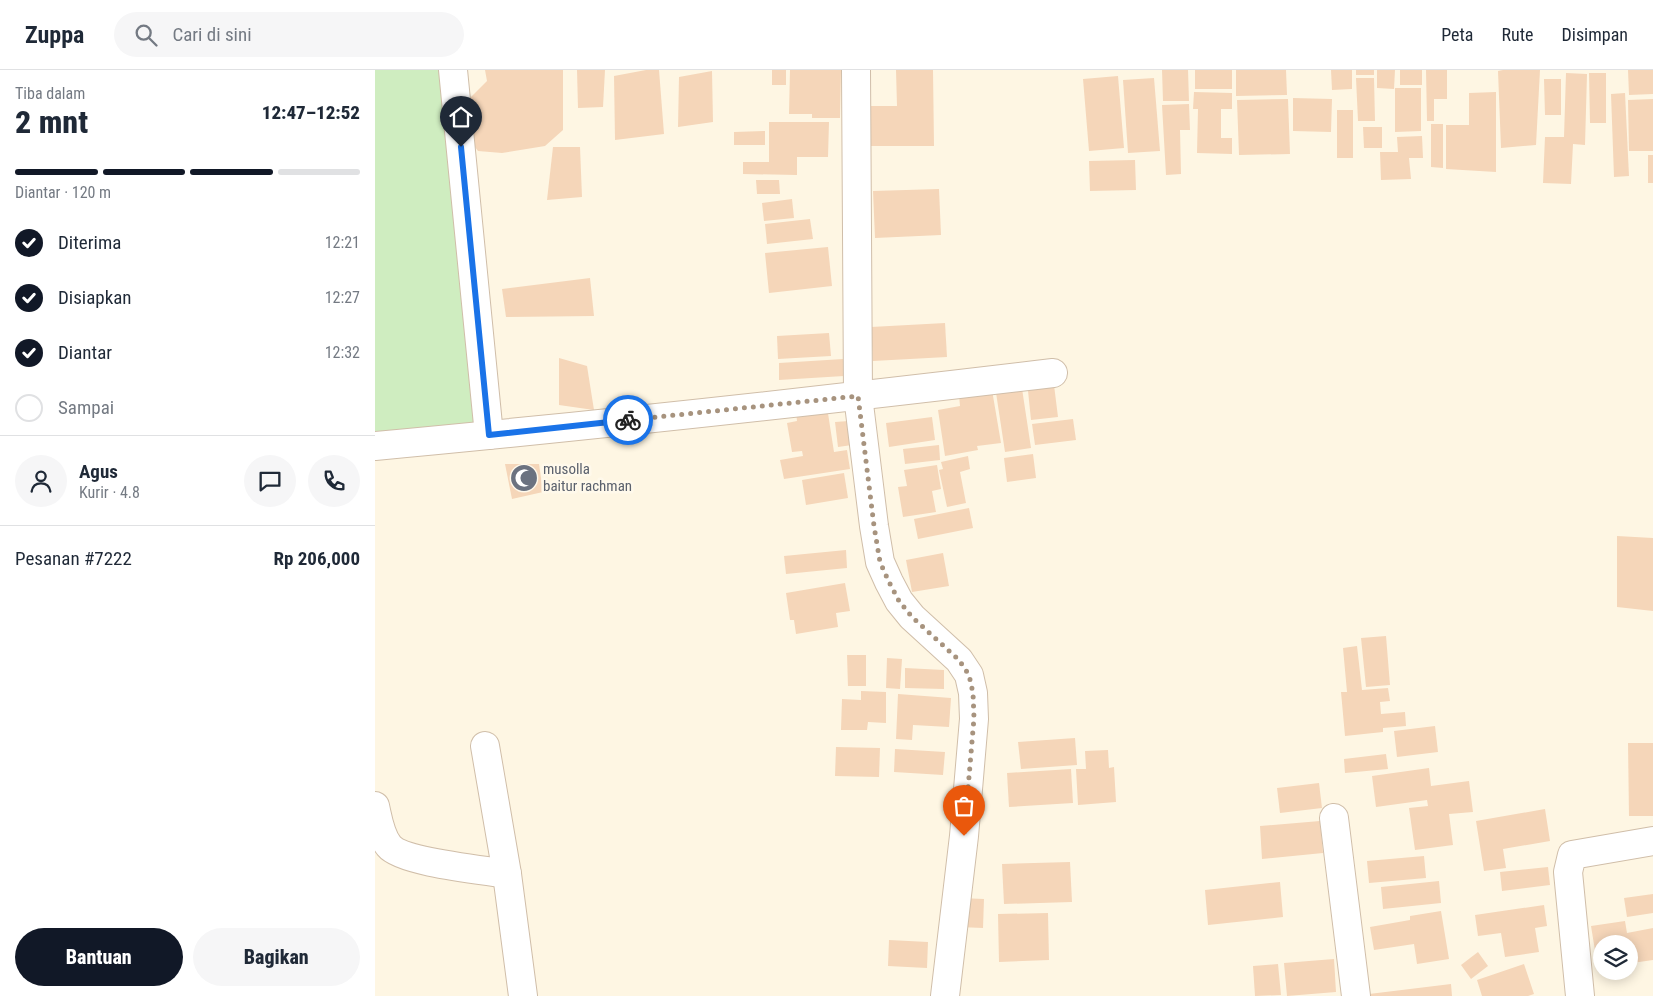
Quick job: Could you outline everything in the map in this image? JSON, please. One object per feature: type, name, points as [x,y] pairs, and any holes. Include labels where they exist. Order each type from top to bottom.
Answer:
[{"type":"street","points":[[453,70],[489,435]]},
{"type":"street","points":[[856,70],[858,396],[880,562],[899,601],[912,617],[959,660],[969,675],[973,693],[974,718],[964,836],[945,996]]},
{"type":"street","points":[[375,446],[858,396],[1053,373]]},
{"type":"street","points":[[485,746],[507,874],[523,996]]},
{"type":"street","points":[[375,806],[382,833],[389,847],[398,853],[446,864],[507,874]]},
{"type":"street","points":[[1333,818],[1356,996]]},
{"type":"street","points":[[1580,996],[1568,872],[1572,855],[1653,841]]},
{"type":"green space","points":[[375,70],[452,70],[483,428],[375,437]]},
{"type":"building","points":[[485,70],[563,70],[563,130],[545,146],[502,153],[478,151],[472,143],[466,102],[487,81]]},
{"type":"building","points":[[577,70],[605,70],[603,107],[578,108]]},
{"type":"building","points":[[646,70],[659,70],[664,134],[615,140],[614,76]]},
{"type":"building","points":[[772,70],[786,70],[786,85],[772,85]]},
{"type":"building","points":[[790,70],[841,70],[840,118],[812,118],[812,114],[789,114]]},
{"type":"building","points":[[896,70],[933,70],[934,146],[869,146],[869,106],[897,106]]},
{"type":"building","points":[[1162,70],[1188,70],[1189,101],[1163,101]]},
{"type":"building","points":[[1195,70],[1232,70],[1232,89],[1195,89]]},
{"type":"building","points":[[1236,70],[1286,70],[1287,95],[1236,96]]},
{"type":"building","points":[[1331,70],[1352,70],[1352,89],[1332,90]]},
{"type":"building","points":[[1356,70],[1374,70],[1374,75],[1356,75]]},
{"type":"building","points":[[1377,70],[1395,70],[1394,89],[1377,88]]},
{"type":"building","points":[[1400,70],[1422,70],[1422,85],[1400,85]]},
{"type":"building","points":[[1426,70],[1447,70],[1447,99],[1434,99],[1434,121],[1427,121]]},
{"type":"building","points":[[1540,70],[1536,145],[1501,148],[1498,71]]},
{"type":"building","points":[[1628,70],[1653,70],[1653,94],[1629,95]]},
{"type":"building","points":[[712,71],[713,122],[678,127],[679,77]]},
{"type":"building","points":[[1566,73],[1587,74],[1585,145],[1573,144],[1571,184],[1543,183],[1545,137],[1564,137]]},
{"type":"building","points":[[1589,73],[1606,73],[1606,123],[1590,123]]},
{"type":"building","points":[[1118,76],[1124,148],[1089,151],[1083,79]]},
{"type":"building","points":[[1154,78],[1160,151],[1128,153],[1123,80]]},
{"type":"building","points":[[1356,78],[1374,78],[1375,121],[1358,121]]},
{"type":"building","points":[[1544,79],[1561,79],[1561,115],[1545,115]]},
{"type":"building","points":[[1395,88],[1421,88],[1421,131],[1395,132]]},
{"type":"building","points":[[1194,92],[1232,93],[1232,109],[1221,109],[1221,138],[1232,138],[1232,154],[1197,153],[1198,109],[1193,109]]},
{"type":"building","points":[[1496,92],[1496,172],[1446,169],[1446,125],[1469,125],[1469,93]]},
{"type":"building","points":[[1625,93],[1629,176],[1614,177],[1611,94]]},
{"type":"building","points":[[1293,98],[1332,99],[1331,132],[1293,131]]},
{"type":"building","points":[[1288,99],[1290,154],[1239,155],[1237,100]]},
{"type":"building","points":[[1653,99],[1653,151],[1629,151],[1628,100]]},
{"type":"building","points":[[1189,104],[1190,130],[1180,130],[1181,174],[1166,175],[1162,105]]},
{"type":"building","points":[[1337,110],[1353,110],[1353,158],[1337,158]]},
{"type":"building","points":[[769,122],[829,122],[828,157],[797,157],[797,175],[743,174],[743,162],[769,162]]},
{"type":"building","points":[[1431,124],[1443,124],[1443,168],[1431,167]]},
{"type":"building","points":[[1363,127],[1382,127],[1382,148],[1364,148]]},
{"type":"building","points":[[765,131],[765,145],[734,145],[734,132]]},
{"type":"building","points":[[1422,136],[1423,158],[1409,158],[1411,179],[1381,180],[1380,152],[1398,152],[1397,137]]},
{"type":"building","points":[[553,147],[580,147],[582,197],[547,200]]},
{"type":"building","points":[[1648,155],[1653,155],[1653,183],[1648,183]]},
{"type":"building","points":[[1135,160],[1136,190],[1090,191],[1089,161]]},
{"type":"building","points":[[756,180],[779,180],[780,194],[757,194]]},
{"type":"building","points":[[939,189],[941,235],[875,238],[873,191]]},
{"type":"building","points":[[792,199],[794,218],[764,221],[762,203]]},
{"type":"building","points":[[810,219],[813,239],[767,244],[765,224]]},
{"type":"building","points":[[828,247],[832,286],[769,293],[765,253]]},
{"type":"building","points":[[590,278],[594,316],[506,317],[502,289]]},
{"type":"building","points":[[945,323],[947,357],[873,361],[871,327]]},
{"type":"building","points":[[829,333],[831,356],[778,359],[777,336]]},
{"type":"building","points":[[559,358],[587,366],[594,410],[559,405]]},
{"type":"building","points":[[843,359],[844,376],[779,380],[779,363]]},
{"type":"building","points":[[1053,377],[1058,417],[1031,420],[1027,381]]},
{"type":"building","points":[[1021,382],[1031,448],[1005,452],[995,386]]},
{"type":"building","points":[[992,390],[1001,443],[977,446],[978,450],[945,456],[938,410],[960,406],[959,395]]},
{"type":"building","points":[[827,407],[834,452],[847,450],[850,469],[784,479],[780,460],[803,456],[802,451],[792,452],[787,423],[797,421],[796,412]]},
{"type":"building","points":[[932,417],[935,440],[889,447],[886,423]]},
{"type":"building","points":[[1073,419],[1076,440],[1035,445],[1032,424]]},
{"type":"building","points":[[849,421],[852,445],[838,447],[835,422]]},
{"type":"building","points":[[939,445],[940,460],[905,464],[903,449]]},
{"type":"building","points":[[1033,454],[1036,478],[1007,482],[1004,458]]},
{"type":"building","points":[[968,456],[970,469],[960,472],[966,503],[947,507],[939,470],[943,469],[941,462]]},
{"type":"building","name":"musolla baitur rachman","points":[[505,464],[539,464],[543,492],[512,499]]},
{"type":"building","points":[[937,465],[941,489],[932,491],[936,512],[903,517],[898,487],[907,486],[904,470]]},
{"type":"building","points":[[844,473],[848,498],[806,505],[802,480]]},
{"type":"building","points":[[969,508],[973,528],[918,539],[914,519]]},
{"type":"building","points":[[1617,536],[1653,538],[1653,611],[1617,607]]},
{"type":"building","points":[[846,550],[847,568],[786,574],[784,556]]},
{"type":"building","points":[[943,553],[949,586],[912,592],[906,560]]},
{"type":"building","points":[[845,583],[850,611],[836,613],[838,627],[796,634],[794,620],[790,620],[786,593]]},
{"type":"building","points":[[1386,636],[1390,685],[1366,687],[1361,638]]},
{"type":"building","points":[[1357,646],[1362,690],[1388,688],[1390,701],[1380,702],[1381,714],[1405,712],[1406,726],[1383,728],[1383,732],[1345,736],[1341,692],[1347,692],[1343,648]]},
{"type":"building","points":[[847,655],[866,655],[866,686],[848,686]]},
{"type":"building","points":[[887,658],[902,659],[900,689],[886,688]]},
{"type":"building","points":[[905,668],[944,670],[944,689],[905,688]]},
{"type":"building","points":[[861,691],[886,692],[886,723],[868,722],[867,730],[841,730],[842,699],[861,700]]},
{"type":"building","points":[[898,694],[951,698],[949,727],[913,725],[912,740],[896,739]]},
{"type":"building","points":[[1435,726],[1438,752],[1397,757],[1394,731]]},
{"type":"building","points":[[1075,738],[1077,765],[1021,769],[1018,742]]},
{"type":"building","points":[[1628,743],[1653,743],[1653,816],[1629,816]]},
{"type":"building","points":[[836,747],[880,748],[879,777],[835,776]]},
{"type":"building","points":[[895,749],[945,752],[943,775],[894,772]]},
{"type":"building","points":[[1108,750],[1109,768],[1114,767],[1116,802],[1078,805],[1076,769],[1086,769],[1085,751]]},
{"type":"building","points":[[1386,754],[1388,769],[1345,773],[1344,759]]},
{"type":"building","points":[[1429,768],[1431,786],[1469,781],[1473,812],[1449,814],[1453,845],[1415,850],[1409,808],[1428,806],[1427,800],[1376,807],[1372,776]]},
{"type":"building","points":[[1071,769],[1073,803],[1009,807],[1007,773]]},
{"type":"building","points":[[1319,783],[1322,808],[1280,813],[1277,788]]},
{"type":"building","points":[[1545,809],[1550,841],[1503,849],[1506,868],[1484,871],[1476,821]]},
{"type":"building","points":[[1320,821],[1323,853],[1262,859],[1260,826]]},
{"type":"building","points":[[1424,856],[1426,878],[1369,883],[1367,861]]},
{"type":"building","points":[[1070,862],[1072,902],[1004,904],[1002,864]]},
{"type":"building","points":[[1548,867],[1550,885],[1502,891],[1500,872]]},
{"type":"building","points":[[1439,881],[1441,903],[1383,909],[1381,887]]},
{"type":"building","points":[[1280,882],[1283,917],[1208,925],[1205,890]]},
{"type":"building","points":[[1653,894],[1653,913],[1627,917],[1624,898]]},
{"type":"building","points":[[960,898],[984,899],[983,928],[959,927]]},
{"type":"building","points":[[1544,905],[1547,926],[1535,928],[1539,952],[1505,957],[1501,933],[1478,936],[1475,915]]},
{"type":"building","points":[[1441,911],[1449,959],[1417,964],[1414,944],[1374,950],[1370,927],[1410,920],[1410,916]]},
{"type":"building","points":[[1048,913],[1049,960],[999,962],[998,914]]},
{"type":"building","points":[[1625,921],[1627,933],[1653,928],[1653,960],[1638,962],[1638,935],[1593,935],[1593,938],[1591,926]]},
{"type":"building","points":[[889,940],[928,942],[927,968],[888,966]]},
{"type":"building","points":[[1478,952],[1488,966],[1471,979],[1461,965]]},
{"type":"building","points":[[1334,959],[1336,992],[1287,996],[1284,963]]},
{"type":"building","points":[[1278,964],[1281,995],[1255,996],[1253,966]]},
{"type":"building","points":[[1524,964],[1534,994],[1528,996],[1482,996],[1477,980]]},
{"type":"building","points":[[1451,984],[1452,996],[1369,996],[1369,994]]},
{"type":"way so far","points":[[628,420],[858,396],[880,562],[899,601],[912,617],[941,641],[959,660],[969,675],[973,693],[974,718],[964,836]]},
{"type":"place","name":"musolla baitur rachman","points":[[524,478]]},
{"type":"route","points":[[461,147],[489,435],[628,420]]}]
